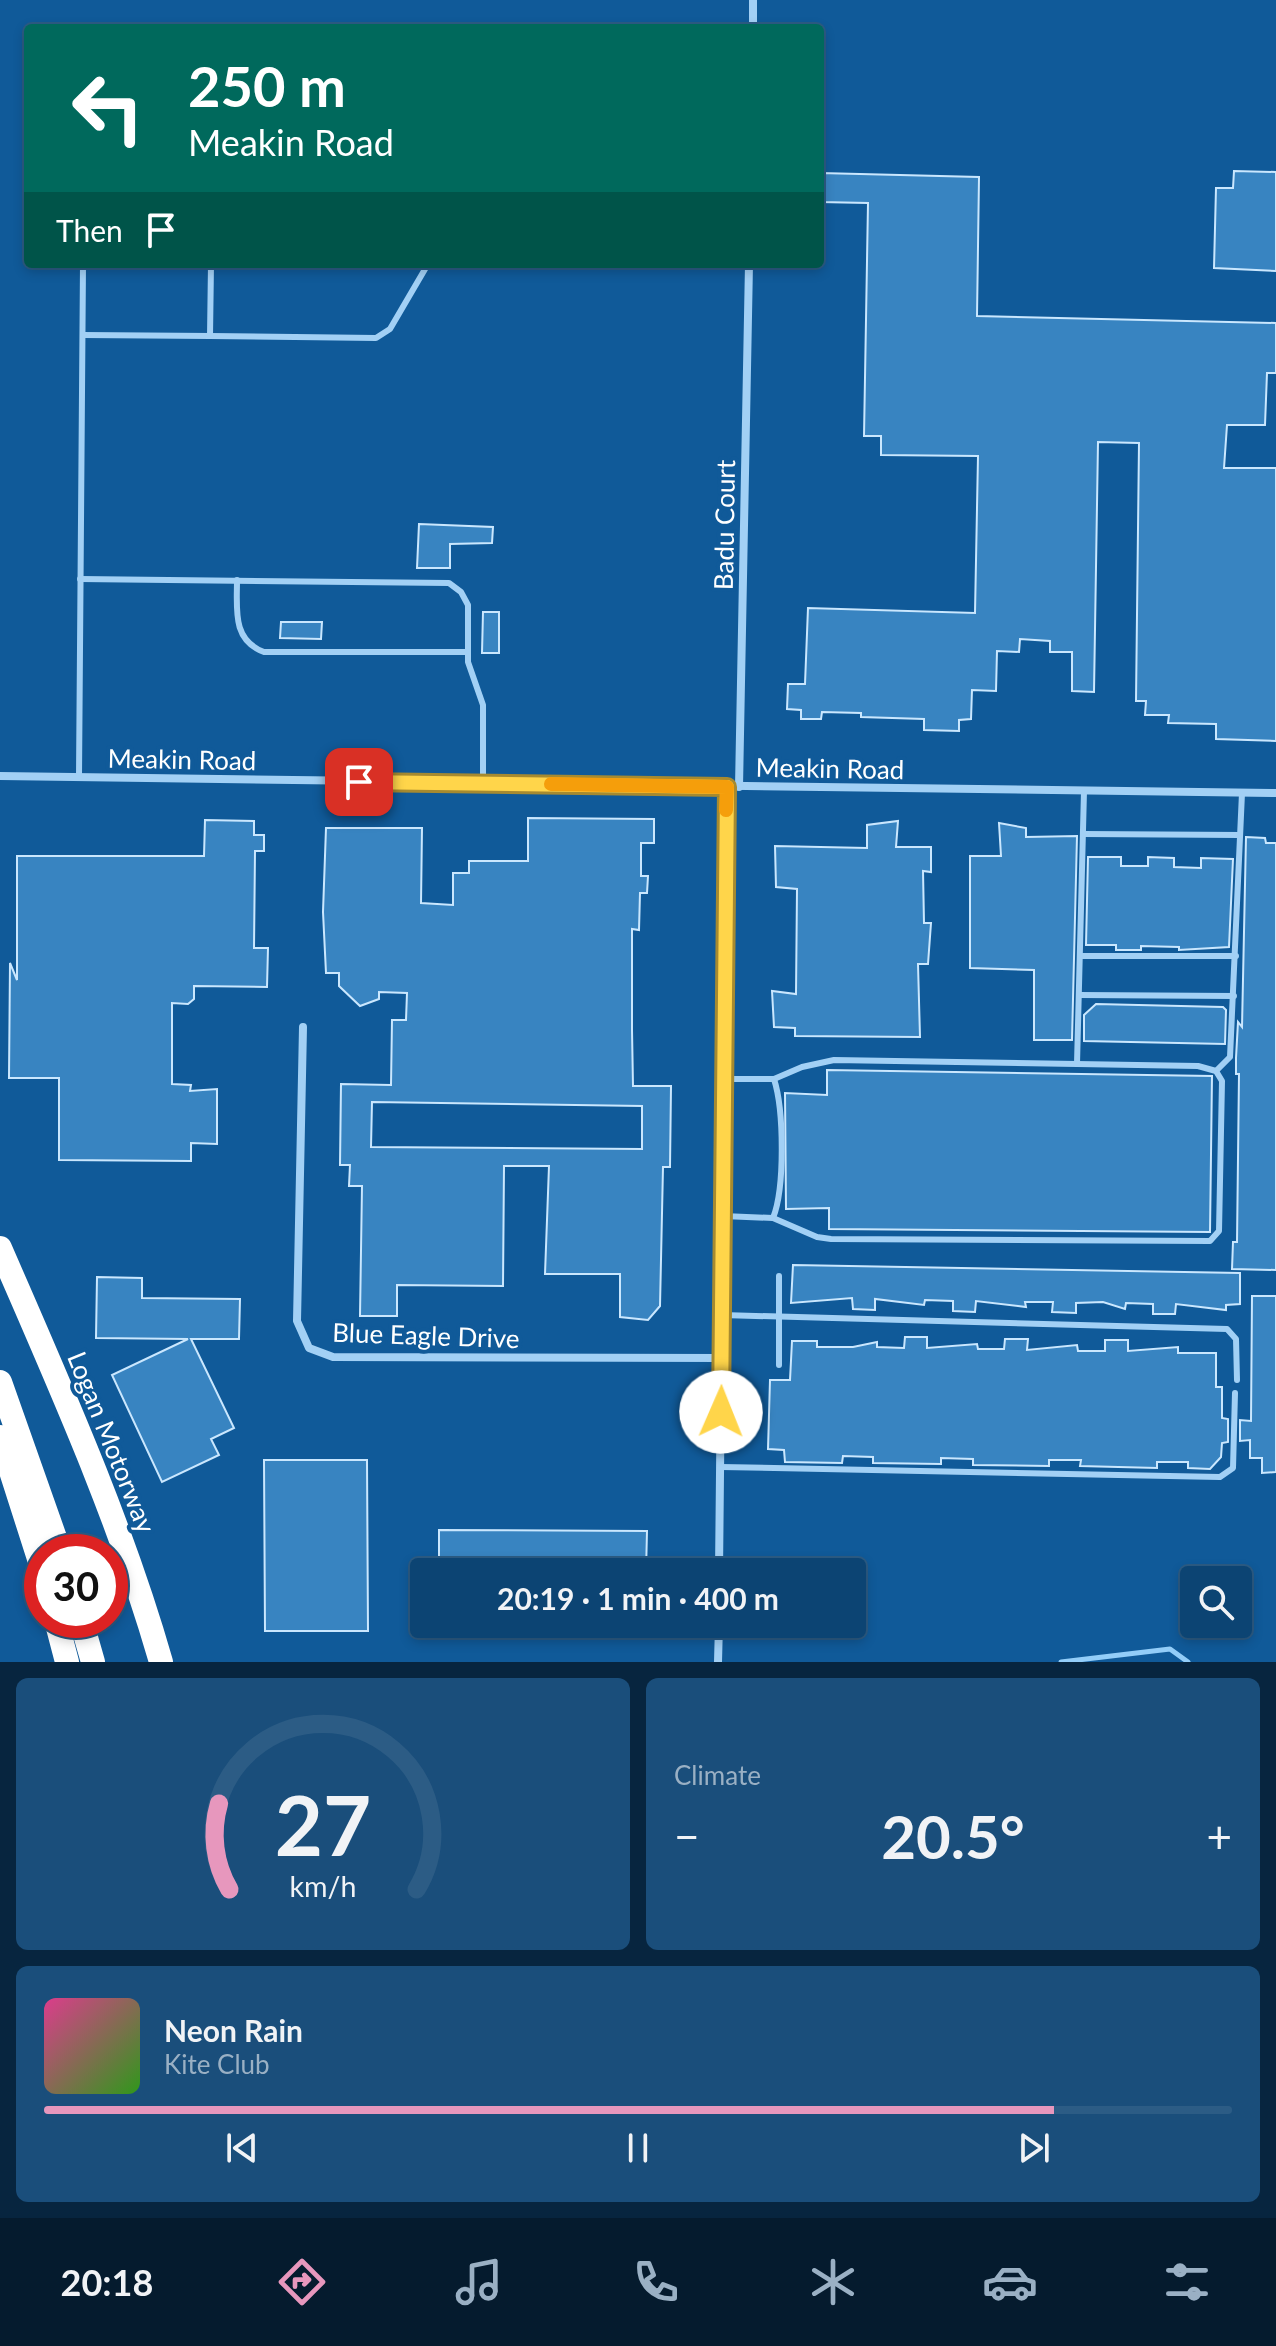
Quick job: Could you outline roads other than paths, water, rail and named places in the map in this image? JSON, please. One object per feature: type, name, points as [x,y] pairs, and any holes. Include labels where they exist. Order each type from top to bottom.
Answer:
[{"type":"highway","name":"Logan Motorway","points":[[0,1248],[86,1446],[125,1547],[161,1662]]},
{"type":"highway","points":[[0,1382],[54,1534]]},
{"type":"highway","points":[[0,1437],[31,1534]]},
{"type":"highway","points":[[61,1638],[67,1662]]},
{"type":"highway","points":[[86,1638],[93,1662]]},
{"type":"street","points":[[753,0],[753,24]]},
{"type":"street","name":"Badu Court","points":[[739,787],[749,268]]},
{"type":"street","name":"Meakin Road","points":[[0,776],[1276,793]]},
{"type":"street","points":[[719,1558],[727,787]]},
{"type":"street","name":"Blue Eagle Drive","points":[[303,1027],[297,1321],[309,1348],[333,1357],[722,1358]]},
{"type":"street","points":[[718,1662],[719,1638]]},
{"type":"lane","points":[[79,777],[83,268]]},
{"type":"lane","points":[[210,336],[211,268]]},
{"type":"lane","points":[[83,335],[376,338],[390,329],[426,268]]},
{"type":"lane","points":[[80,579],[449,583],[461,592],[468,605],[468,652],[483,705],[483,783]]},
{"type":"lane","points":[[237,580],[241,637],[251,647],[264,652],[468,652]]},
{"type":"lane","points":[[1077,1064],[1084,791]]},
{"type":"lane","points":[[1216,1071],[1230,1057],[1242,793]]},
{"type":"lane","points":[[1083,834],[1240,835]]},
{"type":"lane","points":[[1080,956],[1236,956]]},
{"type":"lane","points":[[1079,995],[1234,996]]},
{"type":"lane","points":[[723,1216],[773,1218],[817,1237],[831,1239],[1210,1241],[1219,1231],[1222,1081],[1216,1071],[1198,1066],[834,1060],[809,1065],[774,1079],[724,1079]]},
{"type":"lane","points":[[773,1218],[778,1202],[780,1115],[774,1079]]},
{"type":"lane","points":[[779,1276],[779,1365]]},
{"type":"lane","points":[[722,1315],[1227,1329],[1236,1339],[1237,1380]]},
{"type":"lane","points":[[721,1467],[1220,1477],[1233,1468],[1235,1393]]},
{"type":"waterway","points":[[1061,1662],[1170,1649],[1188,1662]]}]
